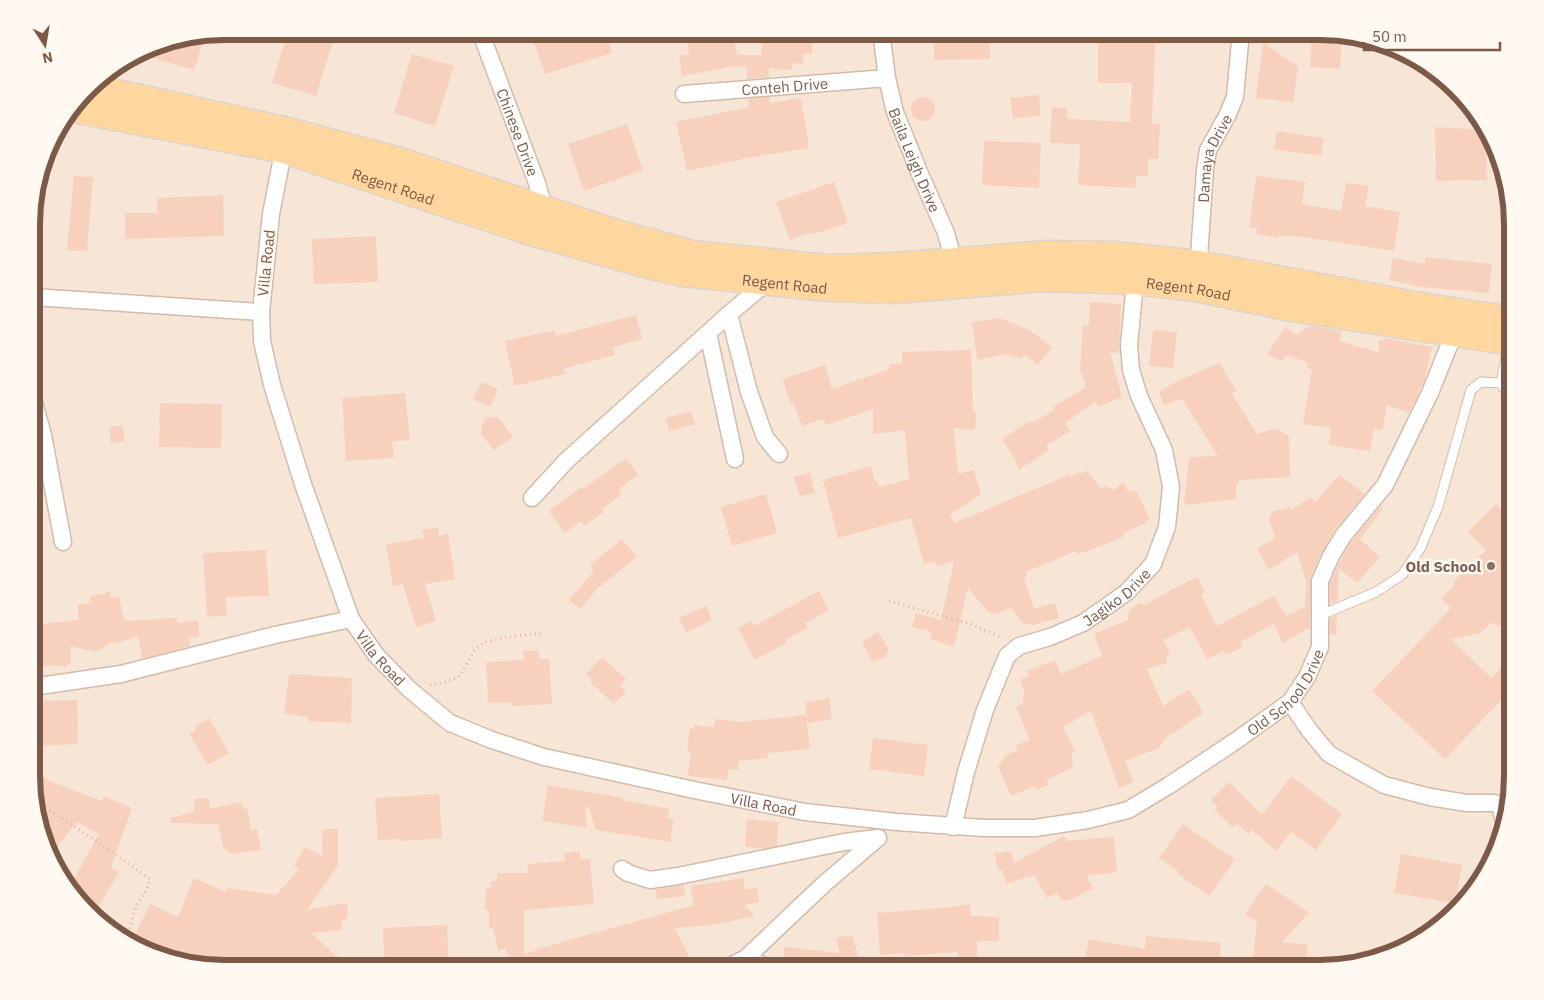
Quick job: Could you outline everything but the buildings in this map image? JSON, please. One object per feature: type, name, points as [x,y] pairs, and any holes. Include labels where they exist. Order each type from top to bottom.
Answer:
[{"type":"main road","name":"Regent Road","points":[[99,89],[286,140],[531,232],[683,273],[827,288],[896,290],[957,273]]},
{"type":"main road","name":"Regent Road","points":[[80,110],[286,140],[397,160],[617,233],[693,254],[828,268],[893,266],[957,273],[1045,278],[1136,269],[1198,276],[1292,308],[1459,323],[1504,333]]},
{"type":"street","name":"Chinese Drive","points":[[483,40],[537,182],[544,208]]},
{"type":"street","name":"Baila Leigh Drive","points":[[882,40],[887,78],[895,112],[939,215],[957,273]]},
{"type":"street","name":"Damaya Drive","points":[[1198,276],[1204,168],[1208,150],[1235,97],[1240,40]]},
{"type":"street","name":"Conteh Drive","points":[[684,94],[887,78]]},
{"type":"street","name":"Villa Road","points":[[286,140],[271,214],[261,312],[262,341],[272,385],[303,484],[351,619],[376,654],[409,689],[450,723],[492,740],[544,757],[805,812],[897,822]]},
{"type":"street","points":[[531,232],[544,208]]},
{"type":"street","name":"Jagiko Drive","points":[[1019,646],[1050,638],[1083,623],[1127,592],[1153,564],[1168,527],[1171,487],[1164,450],[1139,396],[1131,370],[1129,345],[1136,269]]},
{"type":"street","points":[[532,498],[566,461],[766,283]]},
{"type":"street","points":[[40,297],[261,312]]},
{"type":"street","points":[[729,314],[749,392],[765,437],[779,454]]},
{"type":"street","name":"Old School Drive","points":[[897,822],[953,827],[1035,828],[1088,820],[1128,810],[1230,746],[1290,702],[1307,677],[1320,647],[1320,580],[1343,536],[1385,485],[1430,393],[1459,323]]},
{"type":"street","points":[[708,333],[735,459]]},
{"type":"street","points":[[40,424],[63,542]]},
{"type":"street","points":[[40,686],[121,674],[351,619]]},
{"type":"street","points":[[953,827],[966,772],[985,710],[1007,656],[1019,646]]},
{"type":"street","points":[[1290,702],[1309,730],[1329,754],[1384,785],[1467,804],[1496,803],[1500,805],[1501,808]]},
{"type":"street","points":[[742,960],[824,884],[897,822]]},
{"type":"street","points":[[622,869],[634,876],[650,880],[844,842],[878,838]]},
{"type":"street","points":[[746,958],[751,960]]},
{"type":"lane","points":[[1504,369],[1501,383],[1504,388]]},
{"type":"lane","points":[[1321,615],[1376,592],[1402,575],[1420,549],[1438,507],[1471,390],[1481,382],[1501,383]]},
{"type":"path","points":[[889,601],[971,624],[1019,646]]},
{"type":"path","points":[[409,689],[446,682],[460,676],[474,651],[483,643],[507,637],[541,633]]},
{"type":"path","points":[[43,806],[150,879],[148,889],[136,906],[128,933]]},
{"type":"shaded area","points":[[212,40],[1332,40],[1368,46],[1401,59],[1422,71],[1450,94],[1466,112],[1479,132],[1498,176],[1504,212],[1504,788],[1498,824],[1485,857],[1473,878],[1450,906],[1432,922],[1412,935],[1368,954],[1332,960],[212,960],[176,954],[143,941],[122,929],[94,906],[78,888],[65,868],[46,824],[40,788],[40,212],[46,176],[59,143],[78,112],[94,94],[112,78],[143,59],[176,46]]},
{"type":"place","name":"Old School","points":[[1491,566]]}]
